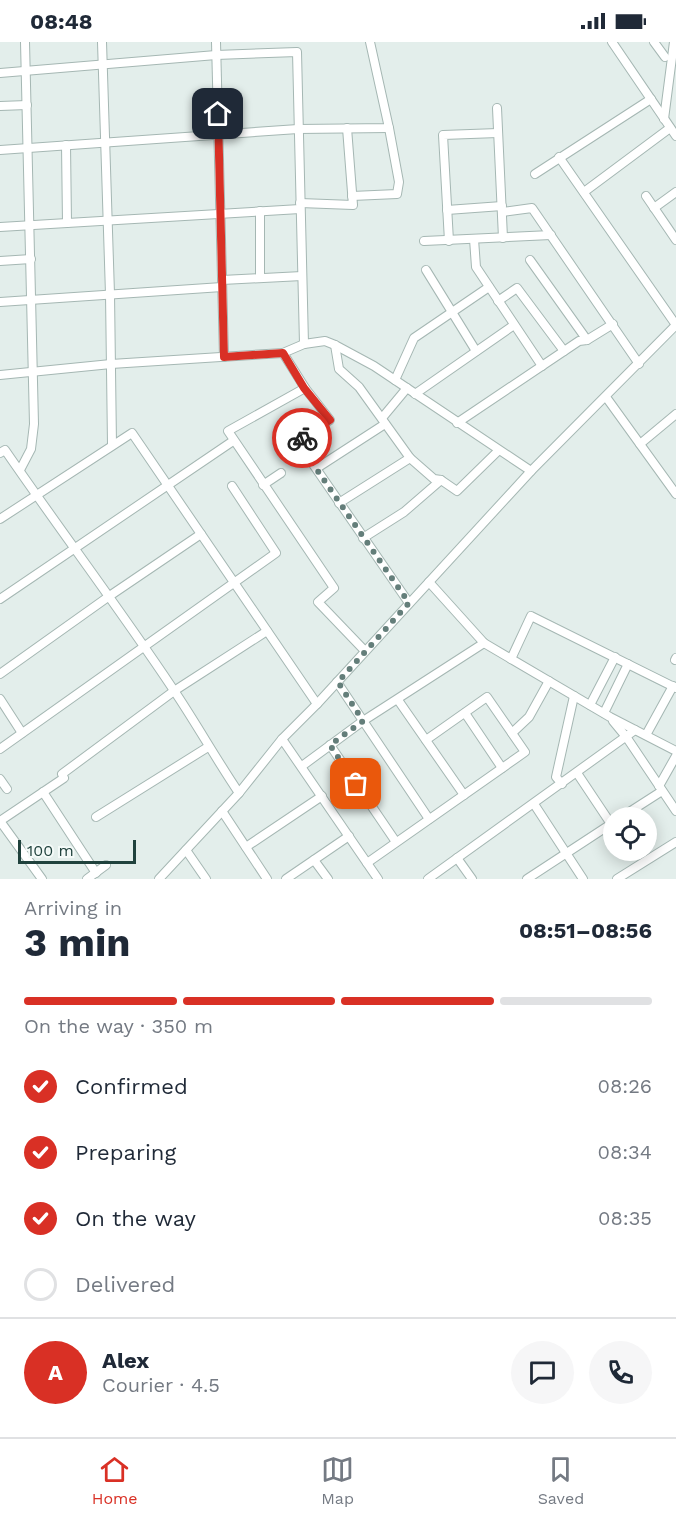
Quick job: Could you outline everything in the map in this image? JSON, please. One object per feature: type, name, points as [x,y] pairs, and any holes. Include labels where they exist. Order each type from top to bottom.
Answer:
[{"type":"street","points":[[20,470],[31,449],[34,424],[25,42]]},
{"type":"street","points":[[102,42],[112,445]]},
{"type":"street","points":[[216,42],[224,357]]},
{"type":"street","points":[[352,196],[397,194],[399,182],[370,42]]},
{"type":"street","points":[[612,42],[676,136]]},
{"type":"street","points":[[654,42],[665,57]]},
{"type":"street","points":[[664,119],[674,42]]},
{"type":"street","points":[[0,73],[216,55],[297,52],[304,344]]},
{"type":"street","points":[[535,174],[651,99]]},
{"type":"street","points":[[0,106],[27,105]]},
{"type":"street","points":[[497,108],[503,238]]},
{"type":"street","points":[[0,227],[260,211],[300,206],[353,205],[348,128]]},
{"type":"street","points":[[0,150],[298,129],[389,128]]},
{"type":"street","points":[[584,192],[670,128]]},
{"type":"street","points":[[449,241],[443,135],[498,132]]},
{"type":"street","points":[[66,145],[67,223]]},
{"type":"street","points":[[159,879],[239,793],[282,738],[338,682],[531,471],[676,325],[559,157]]},
{"type":"street","points":[[654,208],[676,192]]},
{"type":"street","points":[[646,196],[676,240]]},
{"type":"street","points":[[447,210],[532,208],[639,364]]},
{"type":"street","points":[[260,211],[260,278]]},
{"type":"street","points":[[424,241],[551,235]]},
{"type":"street","points":[[474,239],[476,267],[542,366]]},
{"type":"street","points":[[0,261],[31,259]]},
{"type":"street","points":[[530,260],[587,340]]},
{"type":"street","points":[[426,270],[476,351]]},
{"type":"street","points":[[0,302],[302,276]]},
{"type":"street","points":[[395,380],[414,338],[489,287]]},
{"type":"street","points":[[498,301],[517,288],[564,351]]},
{"type":"street","points":[[457,423],[579,341],[587,340],[613,324]]},
{"type":"street","points":[[415,394],[514,325]]},
{"type":"street","points":[[0,375],[111,364],[283,353],[304,344],[325,340],[374,366],[531,471]]},
{"type":"street","points":[[335,345],[339,369],[359,387],[410,458],[434,479],[441,480],[457,491],[498,451]]},
{"type":"street","points":[[283,353],[304,388],[330,420],[283,450]]},
{"type":"street","points":[[304,388],[228,431],[334,588],[318,602],[365,651]]},
{"type":"street","points":[[317,468],[384,421],[406,388]]},
{"type":"street","points":[[606,397],[676,494]]},
{"type":"street","points":[[640,444],[676,414]]},
{"type":"street","points":[[0,519],[132,433],[317,704]]},
{"type":"street","points":[[0,599],[233,441]]},
{"type":"street","points":[[297,441],[409,603]]},
{"type":"street","points":[[0,453],[6,450],[38,494],[174,691],[239,793]]},
{"type":"street","points":[[339,503],[410,458]]},
{"type":"street","points":[[263,485],[281,473]]},
{"type":"street","points":[[363,538],[404,512],[441,480]]},
{"type":"street","points":[[0,749],[276,553],[232,486]]},
{"type":"street","points":[[0,674],[201,534]]},
{"type":"street","points":[[429,582],[484,643],[607,715],[676,751]]},
{"type":"street","points":[[511,659],[531,616],[674,687],[645,735]]},
{"type":"street","points":[[42,879],[0,821],[64,778],[62,774],[174,691],[267,631]]},
{"type":"street","points":[[302,766],[363,721],[484,643]]},
{"type":"street","points":[[590,705],[615,657]]},
{"type":"street","points":[[607,715],[628,664]]},
{"type":"street","points":[[512,734],[529,717],[549,681]]},
{"type":"street","points":[[338,682],[429,819]]},
{"type":"street","points":[[562,784],[556,777],[574,696]]},
{"type":"street","points":[[367,863],[525,752],[487,697],[426,740]]},
{"type":"street","points":[[0,699],[22,733]]},
{"type":"street","points":[[398,700],[464,795]]},
{"type":"street","points":[[465,712],[502,768]]},
{"type":"street","points":[[607,715],[627,738],[676,811]]},
{"type":"street","points":[[428,879],[636,730]]},
{"type":"street","points":[[282,738],[378,879]]},
{"type":"street","points":[[330,745],[396,842]]},
{"type":"street","points":[[96,817],[208,747]]},
{"type":"street","points":[[635,807],[660,788],[676,756]]},
{"type":"street","points":[[577,773],[603,810]]},
{"type":"street","points":[[0,778],[7,789]]},
{"type":"street","points":[[43,792],[96,873]]},
{"type":"street","points":[[246,847],[322,796]]},
{"type":"street","points":[[534,804],[583,879]]},
{"type":"street","points":[[222,811],[267,879]]},
{"type":"street","points":[[527,879],[603,829]]},
{"type":"street","points":[[286,879],[349,836]]},
{"type":"street","points":[[617,879],[676,842]]},
{"type":"street","points":[[186,850],[206,879]]},
{"type":"street","points":[[457,858],[472,879]]},
{"type":"street","points":[[314,860],[328,879]]},
{"type":"street","points":[[87,879],[106,865]]},
{"type":"way so far","points":[[302,438],[297,441],[409,603],[338,682],[363,721],[330,745],[356,784]]},
{"type":"route","points":[[218,114],[224,357],[283,353],[304,388],[330,420],[302,438]]}]
